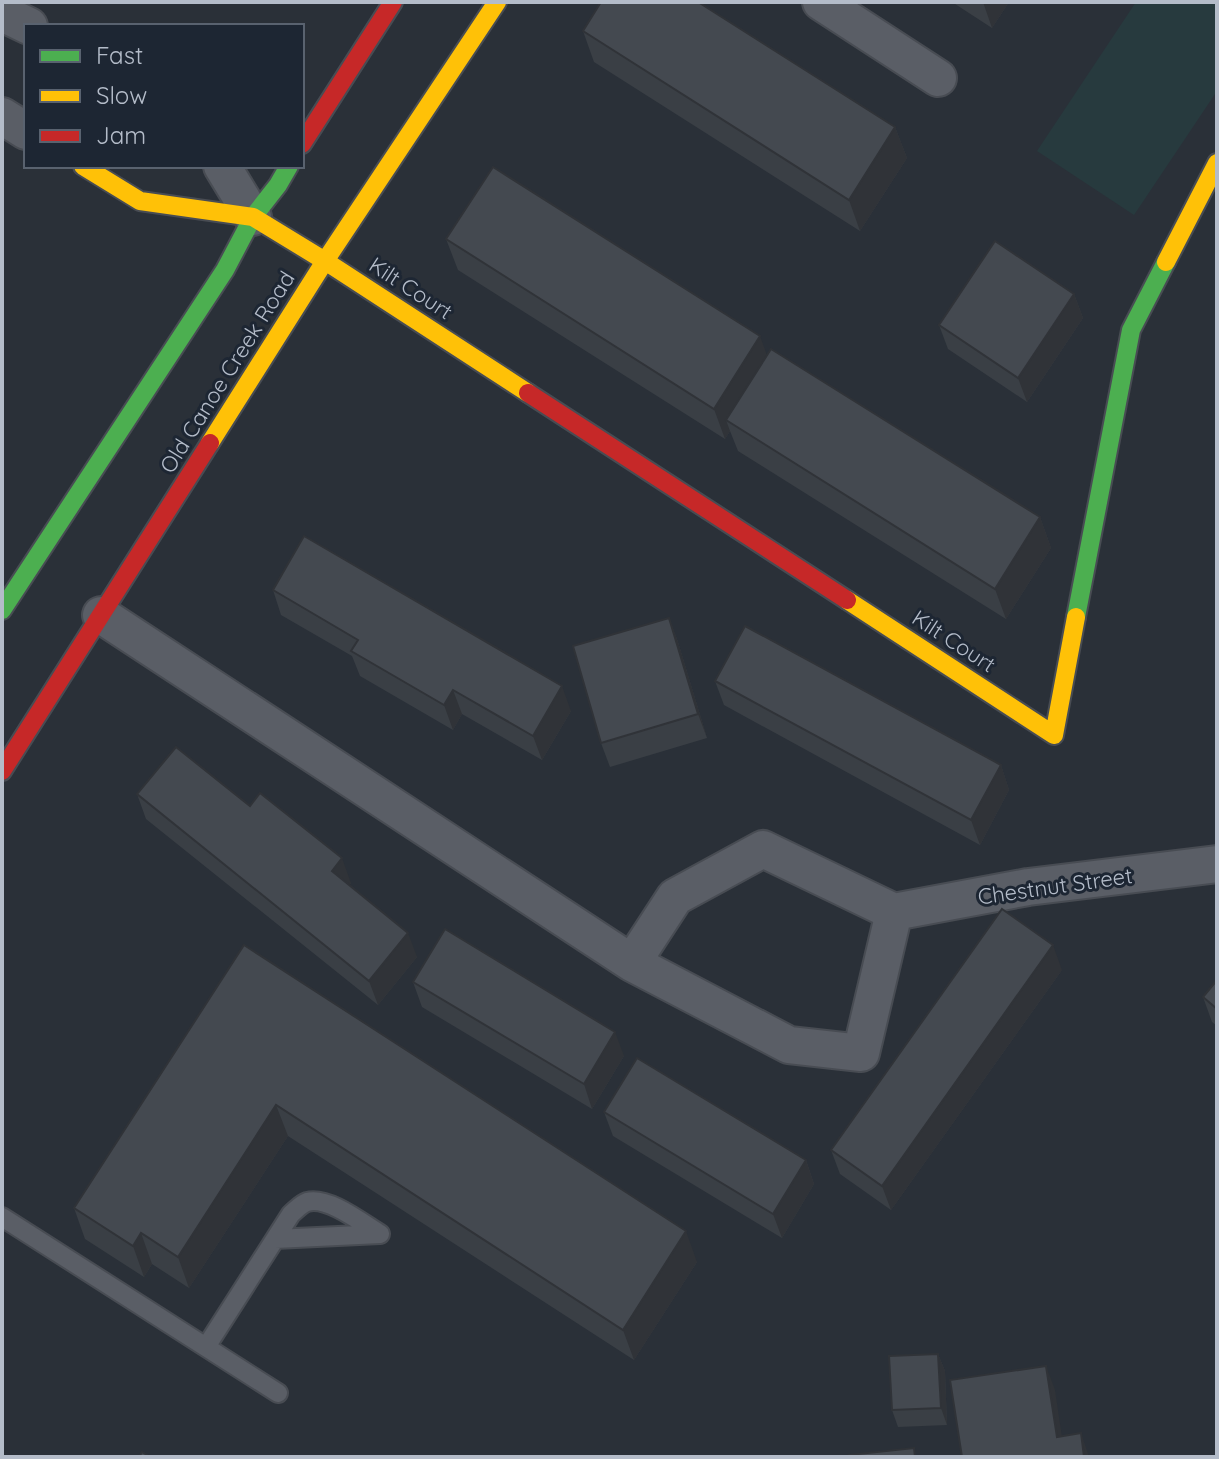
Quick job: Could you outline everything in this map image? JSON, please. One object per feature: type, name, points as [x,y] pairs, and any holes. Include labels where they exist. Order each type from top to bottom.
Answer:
[{"type":"street","points":[[304,141],[393,2]]},
{"type":"street","name":"Old Canoe Creek Road","points":[[2,771],[325,261],[497,2]]},
{"type":"street","points":[[821,2],[938,78]]},
{"type":"street","points":[[2,13],[25,24]]},
{"type":"street","points":[[2,116],[24,130]]},
{"type":"street","name":"Kilt Court","points":[[325,261],[1054,735],[1131,330],[1217,163]]},
{"type":"street","points":[[86,168],[140,201],[253,217],[325,261]]},
{"type":"street","points":[[223,168],[253,217]]},
{"type":"street","points":[[2,610],[225,270],[253,217],[288,168]]},
{"type":"street","points":[[101,615],[632,963],[789,1045],[861,1053],[894,912],[763,849],[675,897],[632,963]]},
{"type":"street","name":"Chestnut Street","points":[[894,912],[1028,887],[1217,864]]},
{"type":"lane","points":[[206,1347],[275,1239],[291,1214],[308,1202],[319,1201],[334,1206],[380,1234],[275,1239]]},
{"type":"lane","points":[[2,1217],[278,1393]]},
{"type":"green space","points":[[1136,2],[1217,2],[1217,91],[1134,215],[1037,151]]},
{"type":"building","points":[[601,2],[698,2],[895,127],[849,200],[583,31]]},
{"type":"building","points":[[493,167],[760,336],[714,409],[446,239]]},
{"type":"building","points":[[995,241],[1074,294],[1018,378],[939,325]]},
{"type":"building","points":[[771,349],[1040,517],[995,589],[726,420]]},
{"type":"building","points":[[304,536],[562,686],[533,736],[453,690],[444,705],[351,651],[358,640],[273,590]]},
{"type":"building","points":[[669,618],[698,714],[601,743],[573,646]]},
{"type":"building","points":[[745,626],[1001,765],[971,820],[715,681]]},
{"type":"building","points":[[176,747],[250,806],[260,793],[342,858],[332,871],[408,933],[369,981],[137,794]]},
{"type":"building","points":[[1002,909],[1053,945],[882,1186],[831,1150]]},
{"type":"building","points":[[445,929],[615,1032],[584,1084],[413,982]]},
{"type":"building","points":[[244,945],[686,1231],[623,1330],[276,1105],[178,1257],[141,1233],[133,1246],[74,1208]]},
{"type":"building","points":[[1217,980],[1217,1009],[1203,997]]},
{"type":"building","points":[[637,1058],[806,1160],[773,1214],[604,1112]]},
{"type":"building","points":[[938,1354],[941,1408],[892,1410],[889,1356]]},
{"type":"building","points":[[1046,1366],[1057,1437],[1081,1433],[1084,1457],[962,1457],[950,1380]]},
{"type":"building","points":[[914,1448],[915,1457],[849,1455]]},
{"type":"traffic: fast","points":[[2,610],[225,270],[253,217],[288,168]]},
{"type":"traffic: fast","points":[[1076,617],[1131,330],[1166,262]]},
{"type":"traffic: slow","points":[[210,443],[325,261],[497,2]]},
{"type":"traffic: slow","points":[[1166,262],[1217,163]]},
{"type":"traffic: slow","points":[[86,168],[140,201],[253,217],[528,393]]},
{"type":"traffic: slow","points":[[847,600],[1054,735],[1076,617]]},
{"type":"traffic: jam","points":[[304,141],[393,2]]},
{"type":"traffic: jam","points":[[528,393],[847,600]]},
{"type":"traffic: jam","points":[[2,771],[210,443]]}]
